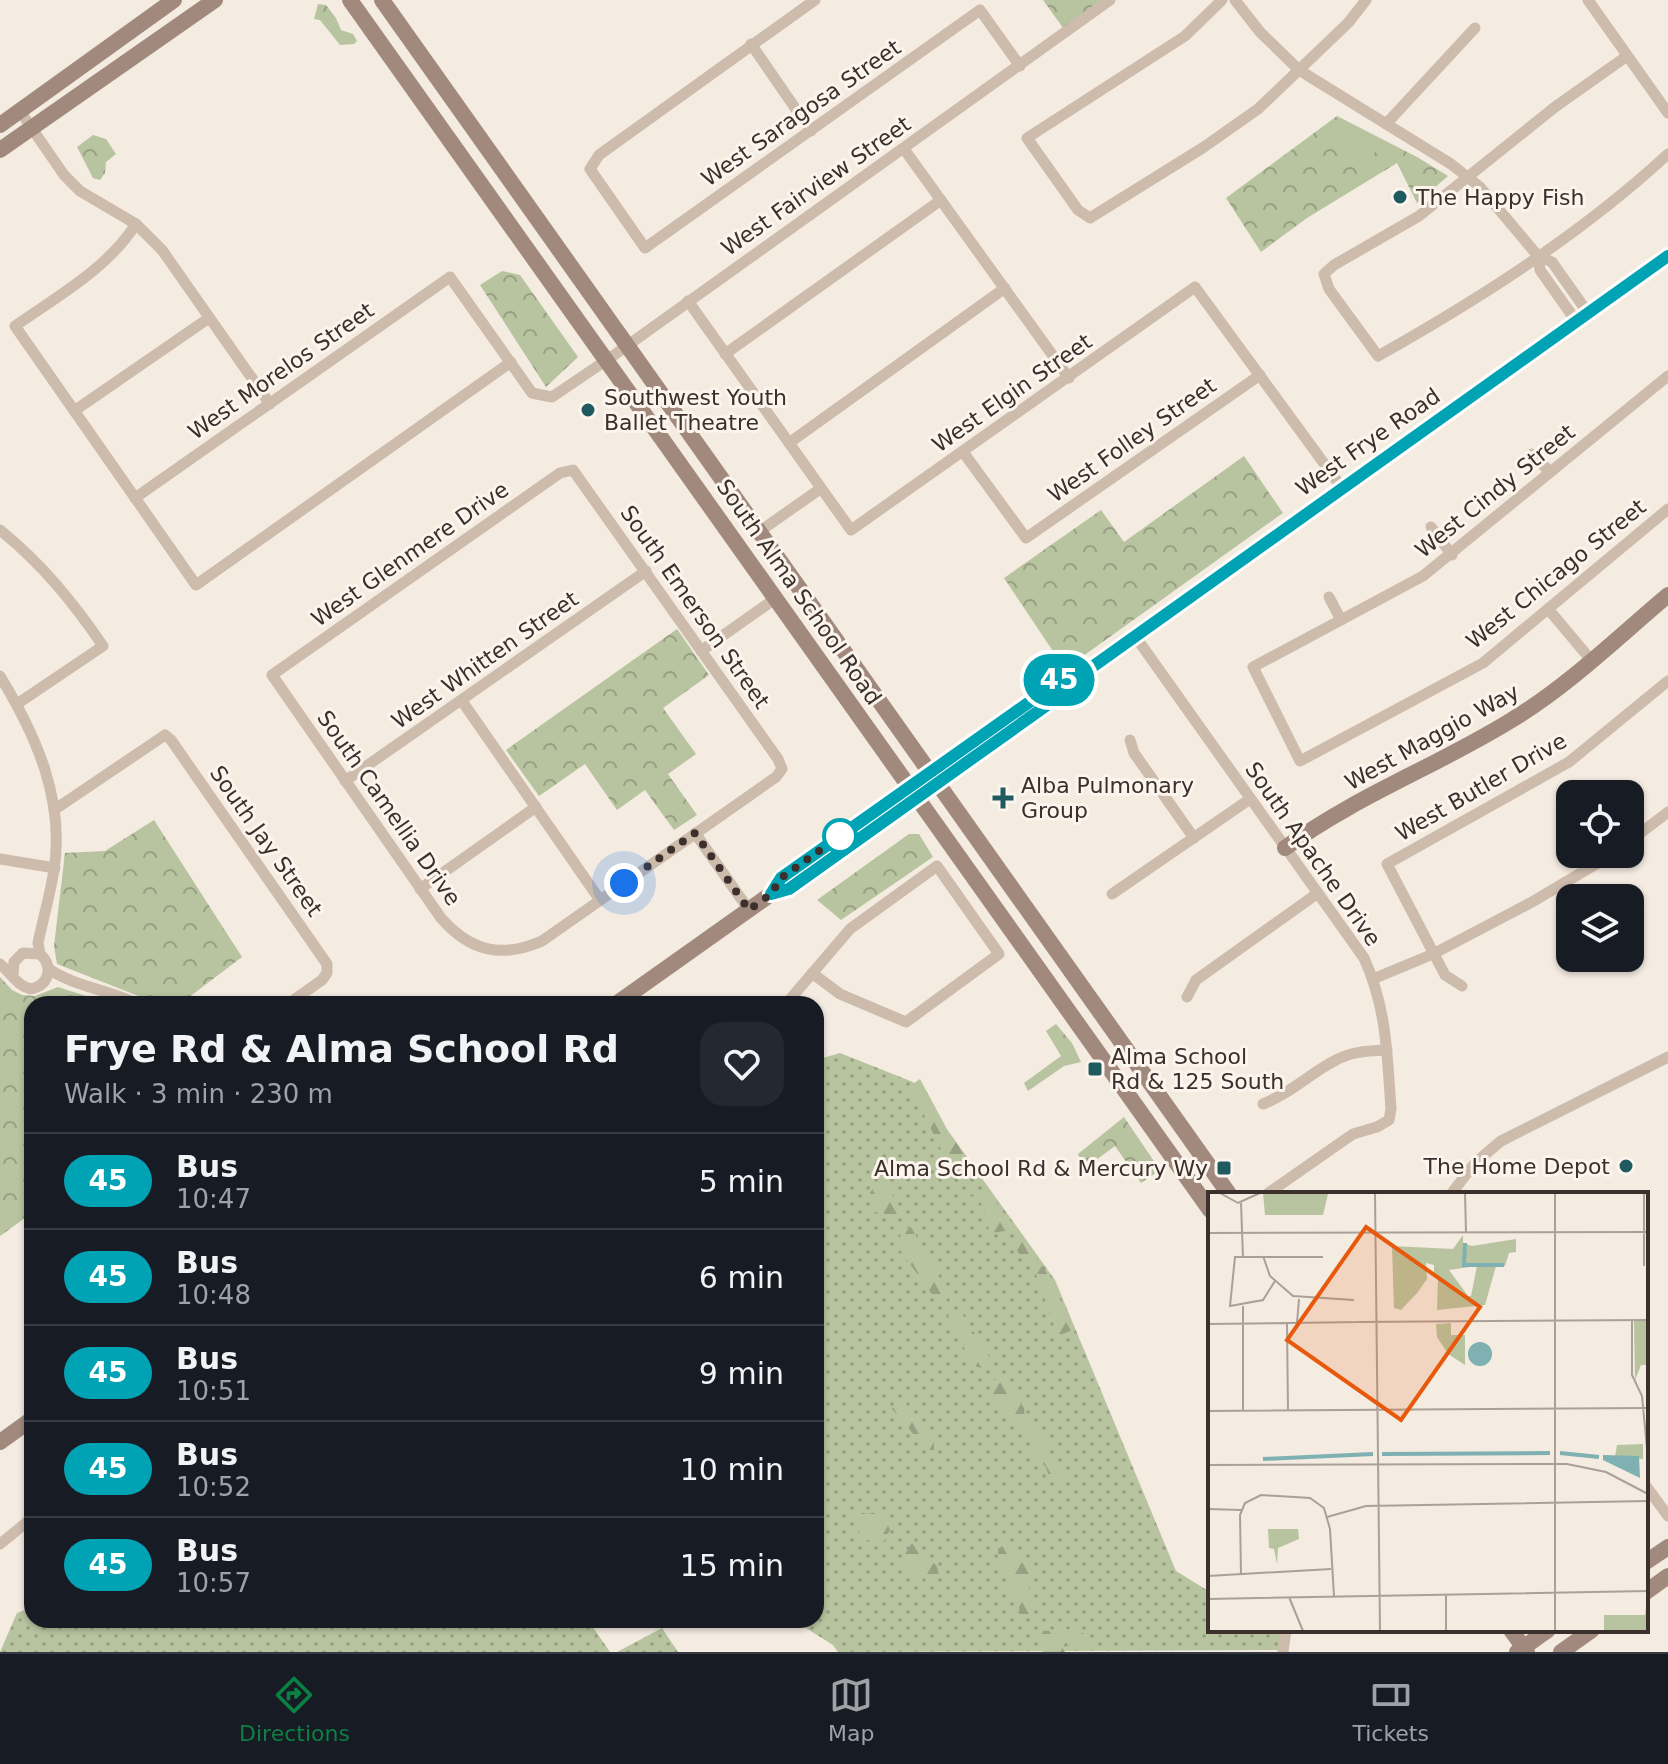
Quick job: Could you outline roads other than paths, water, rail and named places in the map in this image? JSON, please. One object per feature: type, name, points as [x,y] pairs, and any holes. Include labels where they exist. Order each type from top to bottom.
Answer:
[{"type":"main road","points":[[0,125],[174,0]]},
{"type":"main road","points":[[0,150],[215,0]]},
{"type":"main road","name":"South Alma School Road","points":[[350,0],[1208,1207]]},
{"type":"main road","name":"South Alma School Road","points":[[382,0],[1228,1192]]},
{"type":"main road","name":"West Frye Road","points":[[627,996],[771,894],[781,878],[1071,688],[1095,665],[1135,636],[1668,256]]},
{"type":"main road","name":"West Maggio Way","points":[[1285,848],[1338,814],[1539,703],[1668,595]]},
{"type":"main road","points":[[0,1442],[24,1425]]},
{"type":"main road","points":[[1648,1561],[1668,1547]]},
{"type":"main road","points":[[1648,1591],[1668,1576]]},
{"type":"main road","points":[[1512,1632],[1522,1651],[1543,1632]]},
{"type":"main road","points":[[1545,1632],[1558,1652],[1589,1632]]},
{"type":"street","points":[[811,131],[751,44],[815,0]]},
{"type":"street","name":"West Fairview Street","points":[[511,362],[532,392],[542,397],[552,397],[1110,0]]},
{"type":"street","points":[[1222,0],[1185,36],[1027,138],[1078,210],[1090,218],[1237,126],[1348,23],[1366,0]]},
{"type":"street","points":[[1235,0],[1260,32],[1299,70],[1468,177],[1498,206],[1538,256],[1540,270],[1582,317]]},
{"type":"street","points":[[1588,0],[1668,113]]},
{"type":"street","name":"West Saragosa Street","points":[[751,44],[599,155],[590,169],[645,248],[980,10],[1020,66]]},
{"type":"street","points":[[1386,124],[1475,28]]},
{"type":"street","points":[[1627,56],[1555,107],[1419,216],[1334,265],[1324,274],[1329,289],[1378,356],[1464,308],[1633,186],[1668,154]]},
{"type":"street","points":[[20,111],[64,175],[80,191],[136,224],[162,250],[270,404]]},
{"type":"street","points":[[904,149],[1069,378]]},
{"type":"street","points":[[725,354],[941,200]]},
{"type":"street","points":[[136,224],[125,242],[98,268],[15,326],[196,585],[511,362]]},
{"type":"street","name":"West Morelos Street","points":[[135,498],[450,277],[511,362]]},
{"type":"street","name":"West Elgin Street","points":[[820,489],[851,530],[1195,287],[1260,375]]},
{"type":"street","points":[[789,443],[1005,288]]},
{"type":"street","points":[[688,301],[820,489],[760,531]]},
{"type":"street","points":[[74,411],[209,318]]},
{"type":"street","points":[[1260,375],[1342,488]]},
{"type":"street","name":"West Folley Street","points":[[963,452],[1026,538],[1260,375]]},
{"type":"street","name":"West Cindy Street","points":[[1253,667],[1423,576],[1668,376]]},
{"type":"street","points":[[1532,454],[1550,472]]},
{"type":"street","name":"South Emerson Street","points":[[573,470],[782,769],[776,777],[695,833]]},
{"type":"street","name":"West Glenmere Drive","points":[[272,675],[560,473],[573,470]]},
{"type":"street","name":"West Chicago Street","points":[[1253,667],[1300,761],[1483,663],[1668,509]]},
{"type":"street","points":[[1431,527],[1452,555]]},
{"type":"street","points":[[0,530],[46,571],[103,646],[17,704]]},
{"type":"street","name":"West Whitten Street","points":[[345,781],[646,571]]},
{"type":"street","points":[[1329,597],[1341,620]]},
{"type":"street","points":[[701,651],[776,598]]},
{"type":"street","points":[[1549,610],[1591,660]]},
{"type":"street","name":"South Apache Drive","points":[[1135,636],[1364,958],[1386,1029],[1389,1120],[1344,1140],[1270,1192]]},
{"type":"street","name":"South Camellia Drive","points":[[272,675],[420,889],[452,930],[464,940],[486,949],[526,948],[542,941],[600,900]]},
{"type":"street","points":[[0,676],[34,735],[54,810],[55,868],[36,950],[51,975],[118,996]]},
{"type":"street","name":"West Butler Drive","points":[[1433,954],[1387,864],[1569,762],[1668,681]]},
{"type":"street","points":[[462,701],[600,900],[695,833],[749,910]]},
{"type":"street","name":"South Jay Street","points":[[54,810],[165,735],[327,964],[327,973],[322,980],[299,996]]},
{"type":"street","points":[[1130,740],[1134,753],[1194,838]]},
{"type":"street","points":[[1112,894],[1250,799]]},
{"type":"street","points":[[420,889],[536,807]]},
{"type":"street","points":[[1644,830],[1668,812]]},
{"type":"street","points":[[0,859],[55,868]]},
{"type":"street","points":[[793,996],[812,973],[850,929],[937,866],[999,954],[906,1022],[840,994],[812,973]]},
{"type":"street","points":[[1373,979],[1433,954],[1589,868]]},
{"type":"street","points":[[1187,997],[1196,980],[1318,893]]},
{"type":"street","points":[[13,968],[23,953],[36,950]]},
{"type":"street","points":[[1433,954],[1445,975],[1462,986]]},
{"type":"street","points":[[0,964],[13,968],[24,988],[36,988],[51,975]]},
{"type":"street","points":[[1263,1104],[1284,1096],[1340,1057],[1357,1052],[1387,1050]]},
{"type":"street","points":[[1453,1192],[1475,1163],[1501,1141],[1668,1057]]},
{"type":"street","points":[[1648,1489],[1668,1516]]},
{"type":"street","points":[[0,1544],[24,1524]]},
{"type":"street","points":[[1283,1652],[1286,1632]]},
{"type":"place","name":"The Happy Fish","points":[[1400,197]]},
{"type":"place","name":"Southwest Youth Ballet Theatre","points":[[588,410]]},
{"type":"place","name":"Alba Pulmonary Group","points":[[1003,798]]},
{"type":"place","name":"Alma School Rd & 125 South","points":[[1095,1069]]},
{"type":"place","name":"The Home Depot","points":[[1626,1166]]},
{"type":"place","name":"Alma School Rd & Mercury Wy","points":[[1224,1168]]}]
